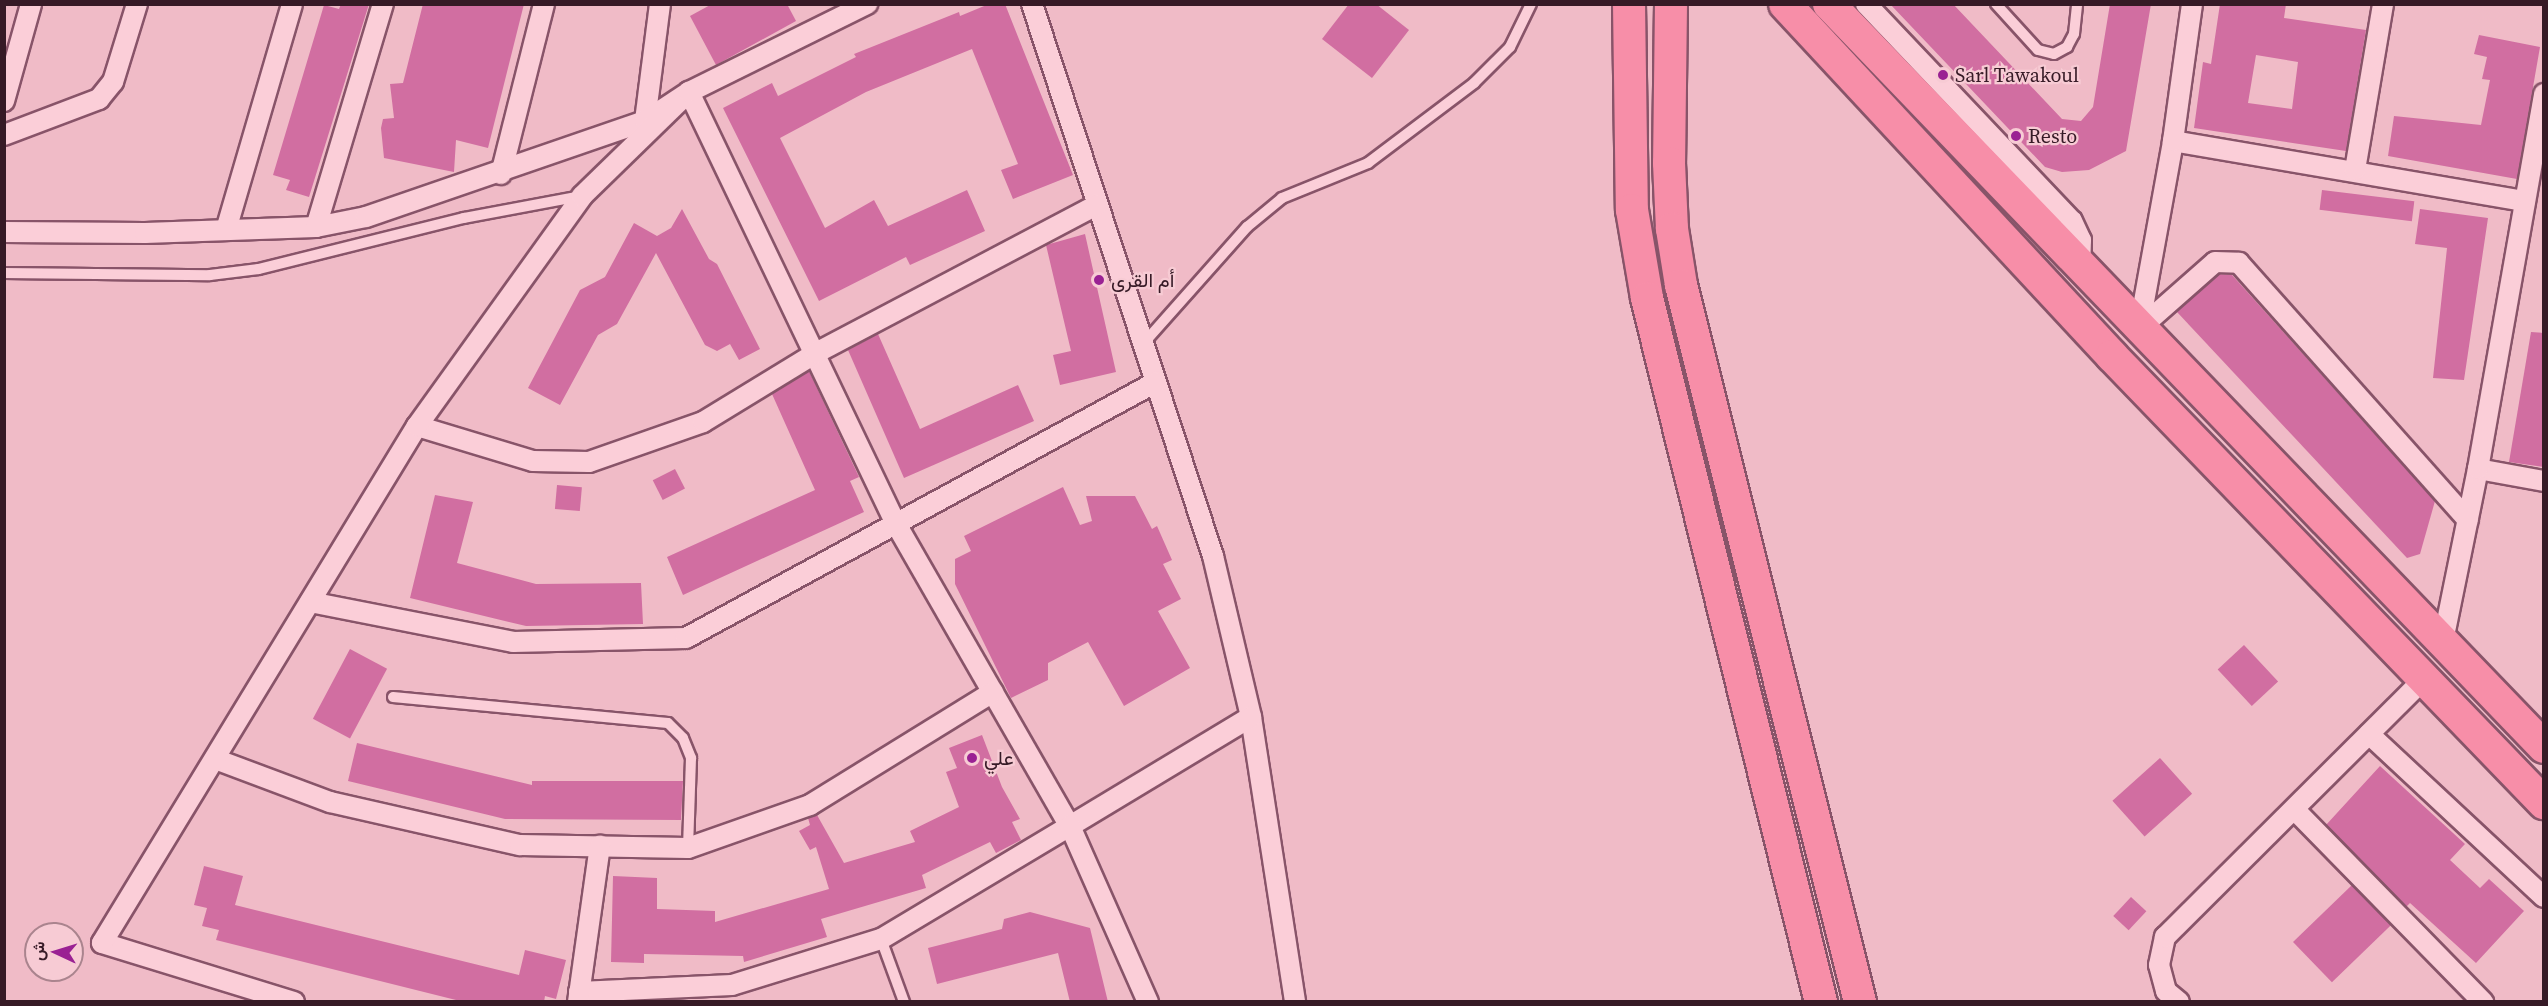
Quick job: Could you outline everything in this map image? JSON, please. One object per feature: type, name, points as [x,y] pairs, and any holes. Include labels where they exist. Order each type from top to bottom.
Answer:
[{"type":"main road","points":[[1629,4],[1632,210],[1647,298],[1821,1002]]},
{"type":"main road","points":[[1785,4],[2112,356],[2544,803]]},
{"type":"main road","points":[[1829,4],[2139,329],[2544,747]]},
{"type":"main road","points":[[1675,12],[1668,163],[1672,229],[1682,285],[1860,1002]]},
{"type":"main road","points":[[2112,356],[2139,329]]},
{"type":"main road","points":[[2424,679],[2447,646]]},
{"type":"street","points":[[4,101],[31,4]]},
{"type":"street","points":[[4,135],[99,99],[113,82],[137,4]]},
{"type":"street","points":[[226,230],[292,4]]},
{"type":"street","points":[[316,226],[383,4]]},
{"type":"street","points":[[501,174],[544,4]]},
{"type":"street","points":[[645,121],[660,4]]},
{"type":"street","points":[[4,232],[226,230],[316,226],[366,217],[501,174],[645,121],[688,92],[867,4]]},
{"type":"street","points":[[1032,4],[1213,556],[1251,717],[1295,1002]]},
{"type":"street","points":[[1866,4],[2072,221],[2081,240],[2080,265]]},
{"type":"street","points":[[2139,329],[2173,141],[2192,4]]},
{"type":"street","points":[[2355,170],[2383,4]]},
{"type":"street","points":[[294,1002],[102,943],[417,426],[582,196],[688,92]]},
{"type":"street","points":[[688,92],[816,353],[896,524],[1070,826],[1148,1002]]},
{"type":"street","points":[[2447,646],[2544,94]]},
{"type":"street","points":[[2173,141],[2355,170],[2525,201]]},
{"type":"street","points":[[417,426],[533,461],[589,462],[703,423],[816,353],[1097,205]]},
{"type":"street","points":[[2139,329],[2215,262],[2239,263],[2468,520]]},
{"type":"street","points":[[310,602],[513,642],[686,638],[1156,382]]},
{"type":"street","points":[[2478,469],[2544,481]]},
{"type":"street","points":[[2179,1002],[2166,991],[2159,966],[2164,937],[2295,810],[2424,679]]},
{"type":"street","points":[[214,759],[330,802],[520,844],[688,848],[810,805],[993,692]]},
{"type":"street","points":[[600,846],[578,997],[732,985],[881,939],[1251,717]]},
{"type":"street","points":[[2369,734],[2544,897]]},
{"type":"street","points":[[2295,810],[2483,1002]]},
{"type":"lane","points":[[1143,344],[1247,227],[1282,198],[1368,163],[1474,83],[1510,47],[1531,4]]},
{"type":"lane","points":[[1996,4],[2038,50],[2054,54],[2067,47],[2074,34],[2076,4]]},
{"type":"lane","points":[[4,273],[210,275],[259,269],[464,218],[582,196]]},
{"type":"lane","points":[[393,697],[668,723],[683,738],[691,758],[688,848]]},
{"type":"lane","points":[[881,939],[904,1002]]},
{"type":"building","points":[[341,4],[369,4],[309,197],[286,190],[290,180],[273,175],[324,5],[339,9]]},
{"type":"building","points":[[423,4],[524,4],[488,148],[456,140],[454,172],[384,158],[381,128],[383,119],[394,118],[390,84],[403,83]]},
{"type":"building","points":[[712,4],[787,4],[796,21],[716,65],[690,16]]},
{"type":"building","points":[[989,4],[1005,4],[1073,175],[1013,199],[1001,170],[1018,164],[972,49],[866,92],[780,138],[825,228],[874,200],[888,226],[967,190],[985,231],[910,265],[906,257],[819,301],[723,108],[772,83],[778,96],[856,57],[854,54],[959,12],[960,16]]},
{"type":"building","points":[[1349,4],[1376,4],[1409,30],[1372,78],[1322,39]]},
{"type":"building","points":[[1890,4],[1953,4],[2062,119],[2081,121],[2093,107],[2110,4],[2151,4],[2126,151],[2089,170],[2062,172],[2045,167]]},
{"type":"building","points":[[2220,4],[2286,4],[2284,18],[2366,30],[2346,151],[2194,128],[2203,62],[2211,64]],"holes":[[[2256,55],[2298,62],[2292,109],[2248,103]]]},
{"type":"building","points":[[2479,35],[2540,47],[2517,179],[2388,156],[2394,116],[2481,125],[2490,80],[2482,79],[2487,57],[2474,54]]},
{"type":"building","points":[[2322,190],[2414,201],[2412,221],[2320,210]]},
{"type":"building","points":[[682,209],[709,259],[717,264],[760,349],[739,360],[730,344],[717,351],[705,345],[656,253],[617,324],[598,335],[560,405],[528,388],[580,290],[605,277],[634,223],[657,236],[671,228]]},
{"type":"building","points":[[2420,209],[2488,218],[2464,380],[2433,378],[2447,248],[2415,244]]},
{"type":"building","points":[[1085,234],[1116,372],[1060,385],[1053,355],[1071,351],[1046,245]]},
{"type":"building","points":[[2219,274],[2232,275],[2435,501],[2420,554],[2407,558],[2177,312]]},
{"type":"building","points":[[2531,332],[2544,333],[2544,467],[2509,462]]},
{"type":"building","points":[[878,334],[920,429],[1018,385],[1034,421],[904,478],[848,350]]},
{"type":"building","points":[[809,371],[859,477],[850,481],[864,512],[683,595],[667,557],[815,490],[772,394]]},
{"type":"building","points":[[675,469],[685,489],[663,500],[653,480]]},
{"type":"building","points":[[557,485],[582,487],[580,511],[555,509]]},
{"type":"building","points":[[1063,487],[1080,525],[1092,521],[1086,496],[1135,496],[1152,529],[1157,526],[1172,560],[1163,564],[1181,599],[1158,611],[1190,668],[1124,706],[1088,642],[1048,663],[1048,680],[1011,698],[955,584],[955,559],[971,551],[964,536]]},
{"type":"building","points":[[435,495],[473,502],[457,563],[536,584],[641,583],[643,624],[526,626],[410,598]]},
{"type":"building","points":[[2244,645],[2278,682],[2252,706],[2218,670]]},
{"type":"building","points":[[350,649],[387,669],[350,738],[313,719]]},
{"type":"building","points":[[982,735],[1002,787],[1020,819],[1012,822],[1021,840],[996,853],[990,842],[922,875],[926,888],[821,919],[827,937],[744,962],[743,956],[644,954],[644,963],[611,962],[613,876],[657,878],[657,909],[715,911],[715,922],[829,889],[816,847],[810,850],[799,831],[810,825],[808,818],[817,815],[844,863],[915,842],[910,831],[959,807],[946,772],[957,768],[949,748]]},
{"type":"building","points":[[357,743],[532,785],[532,781],[683,781],[681,820],[505,819],[348,781]]},
{"type":"building","points":[[2160,758],[2192,794],[2145,836],[2112,801]]},
{"type":"building","points":[[2380,766],[2465,844],[2450,860],[2480,888],[2489,879],[2524,911],[2476,963],[2410,903],[2406,907],[2326,825]]},
{"type":"building","points":[[204,866],[243,876],[235,905],[519,975],[525,950],[566,960],[556,999],[545,996],[544,1002],[464,1002],[216,940],[219,930],[202,926],[207,908],[194,905]]},
{"type":"building","points":[[2352,885],[2391,925],[2332,982],[2293,942]]},
{"type":"building","points":[[2131,897],[2146,911],[2129,930],[2113,916]]},
{"type":"building","points":[[1030,912],[1090,928],[1108,1002],[1070,1002],[1058,953],[937,984],[928,948],[1002,929],[1004,919]]},
{"type":"place","name":"Sarl Tawakoul","points":[[1943,75]]},
{"type":"place","name":"Resto","points":[[2016,136]]},
{"type":"place","name":"أم القرى","points":[[1099,280]]},
{"type":"place","name":"علي","points":[[972,758]]}]
